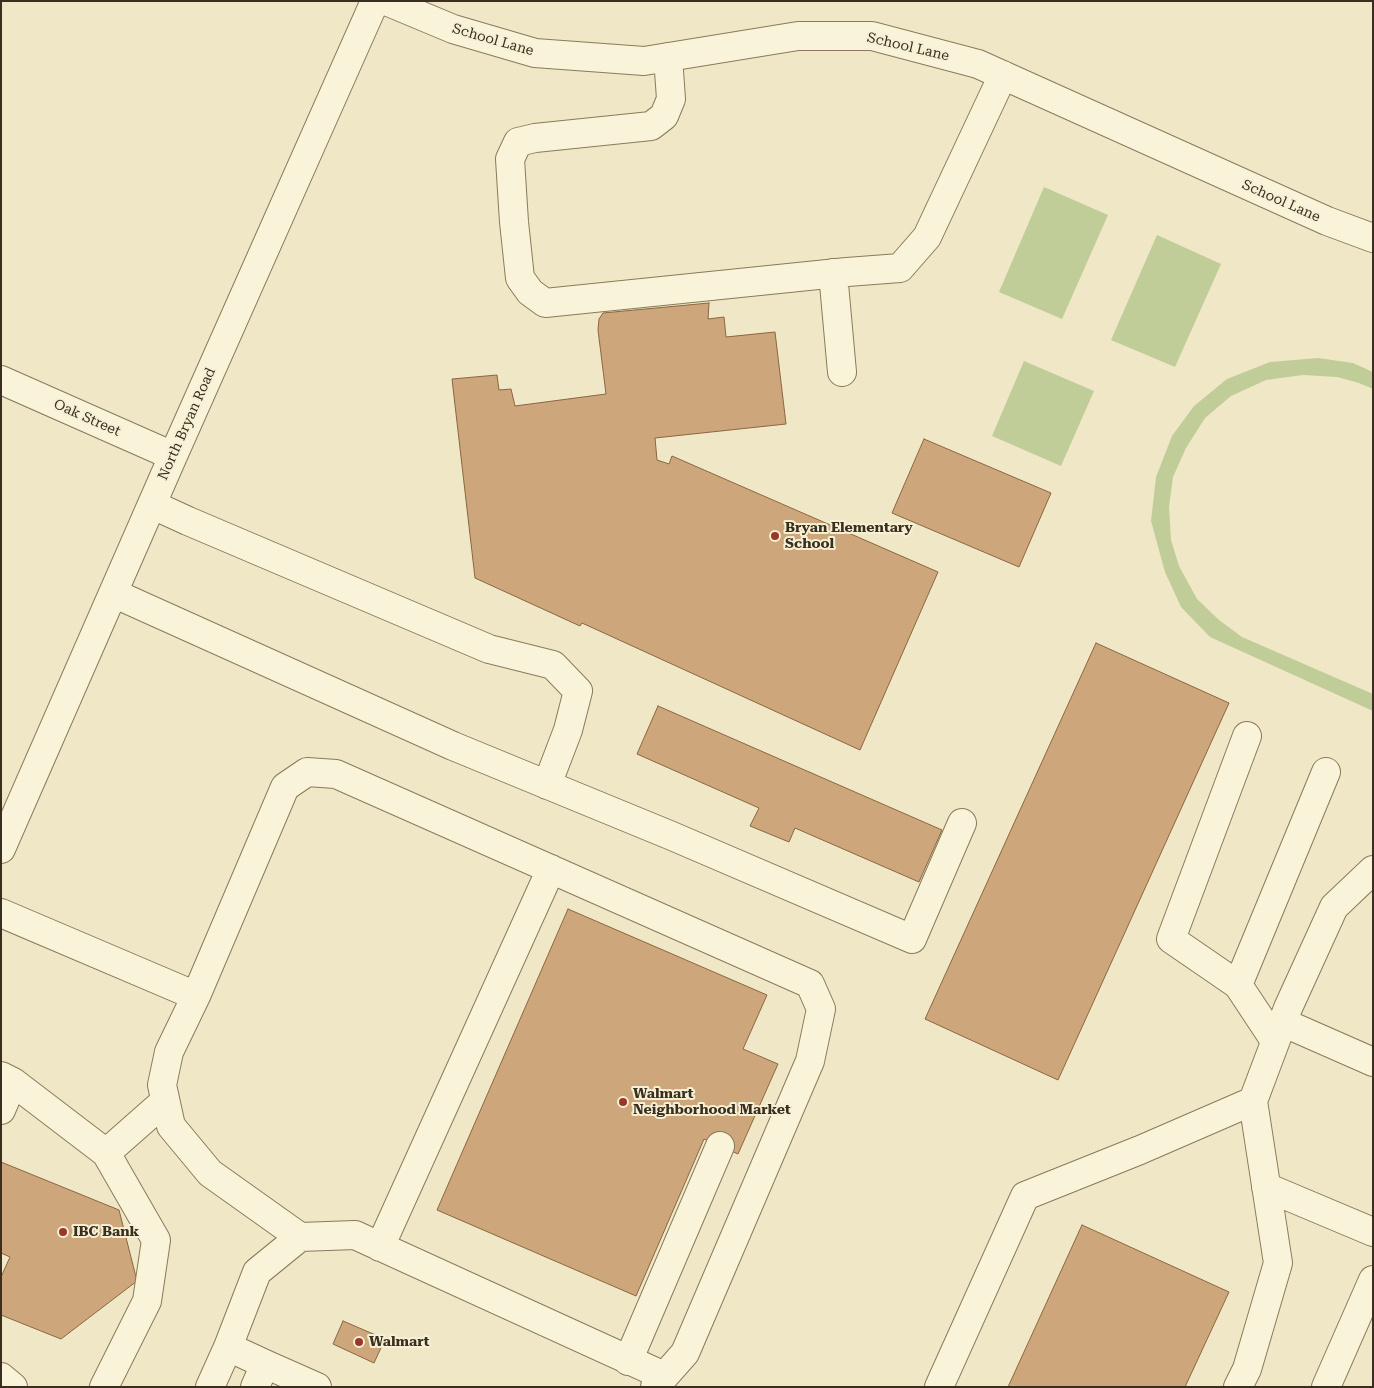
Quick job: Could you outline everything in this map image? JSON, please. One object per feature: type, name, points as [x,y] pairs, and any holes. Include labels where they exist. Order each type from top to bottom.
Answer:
[{"type":"street","name":"North Bryan Road","points":[[1,849],[153,505],[172,456],[375,1]]},
{"type":"street","name":"School Lane","points":[[386,1],[453,29],[535,54],[644,61],[798,36],[872,36],[978,64],[1327,222],[1373,238]]},
{"type":"street","points":[[668,57],[671,99],[664,116],[651,126],[535,138],[518,142],[510,159],[520,278],[530,292],[545,303],[833,273],[900,268],[927,237],[1002,75]]},
{"type":"street","points":[[833,273],[842,372]]},
{"type":"street","name":"Oak Street","points":[[1,380],[172,456]]},
{"type":"street","points":[[153,505],[489,649],[553,665],[578,691],[568,730],[547,785]]},
{"type":"street","points":[[113,593],[453,746],[672,836],[912,939],[962,823]]},
{"type":"street","points":[[1247,736],[1171,939],[1238,985],[1279,1031],[1373,1062]]},
{"type":"street","points":[[210,1387],[228,1347],[257,1272],[300,1237],[355,1235],[628,1361],[660,1382],[685,1352],[810,1061],[821,1009],[810,984],[336,774],[307,772],[285,787],[196,996],[169,1052],[162,1085],[172,1126],[210,1173],[300,1237]]},
{"type":"street","points":[[1238,985],[1326,772]]},
{"type":"street","points":[[380,1246],[551,869]]},
{"type":"street","points":[[1238,1387],[1247,1369],[1278,1262],[1253,1101],[1279,1031],[1334,907],[1373,870]]},
{"type":"street","points":[[1,913],[196,996]]},
{"type":"street","points":[[1,1110],[7,1079],[106,1153],[156,1240],[147,1300],[104,1387]]},
{"type":"street","points":[[106,1153],[165,1101]]},
{"type":"street","points":[[939,1387],[1025,1196],[1140,1150],[1253,1101]]},
{"type":"street","points":[[628,1361],[720,1146]]},
{"type":"street","points":[[1266,1187],[1373,1232]]},
{"type":"street","points":[[1326,1387],[1373,1280]]},
{"type":"street","points":[[228,1347],[260,1375],[306,1385]]},
{"type":"street","points":[[1,1377],[13,1387]]},
{"type":"green space","points":[[1044,187],[1108,215],[1062,319],[999,292]]},
{"type":"green space","points":[[1157,235],[1221,264],[1175,367],[1111,340]]},
{"type":"green space","points":[[1318,358],[1353,363],[1373,372],[1373,389],[1337,377],[1303,375],[1266,380],[1231,396],[1205,418],[1186,448],[1173,477],[1169,507],[1171,540],[1179,566],[1197,599],[1219,620],[1242,637],[1373,694],[1373,711],[1210,637],[1181,607],[1165,572],[1151,521],[1156,477],[1172,436],[1194,406],[1227,379],[1270,362]]},
{"type":"green space","points":[[1024,361],[1094,391],[1061,466],[992,436]]},
{"type":"building","points":[[709,303],[708,319],[724,317],[726,337],[775,332],[786,424],[655,438],[657,460],[669,464],[672,456],[938,572],[860,750],[582,623],[580,626],[475,578],[452,379],[497,375],[499,390],[511,389],[515,406],[606,394],[598,330],[599,319],[603,313]]},
{"type":"building","points":[[924,439],[1051,493],[1019,567],[892,513]]},
{"type":"building","points":[[1096,643],[1229,703],[1058,1080],[925,1019]]},
{"type":"building","points":[[658,706],[942,830],[919,882],[795,828],[789,842],[750,826],[759,808],[637,754]]},
{"type":"building","name":"Walmart Neighborhood Market","points":[[568,909],[767,995],[743,1049],[778,1064],[738,1154],[704,1139],[636,1296],[437,1210]]},
{"type":"building","name":"IBC Bank","points":[[1,1162],[119,1210],[137,1281],[61,1339],[1,1315],[1,1277],[10,1257],[1,1253]]},
{"type":"building","points":[[1082,1225],[1229,1292],[1185,1387],[1008,1387]]},
{"type":"building","name":"Walmart","points":[[343,1321],[385,1339],[374,1363],[333,1344]]},
{"type":"place","name":"Bryan Elementary School","points":[[775,536]]},
{"type":"place","name":"Walmart Neighborhood Market","points":[[623,1102]]},
{"type":"place","name":"IBC Bank","points":[[63,1232]]},
{"type":"place","name":"Walmart","points":[[359,1342]]}]
